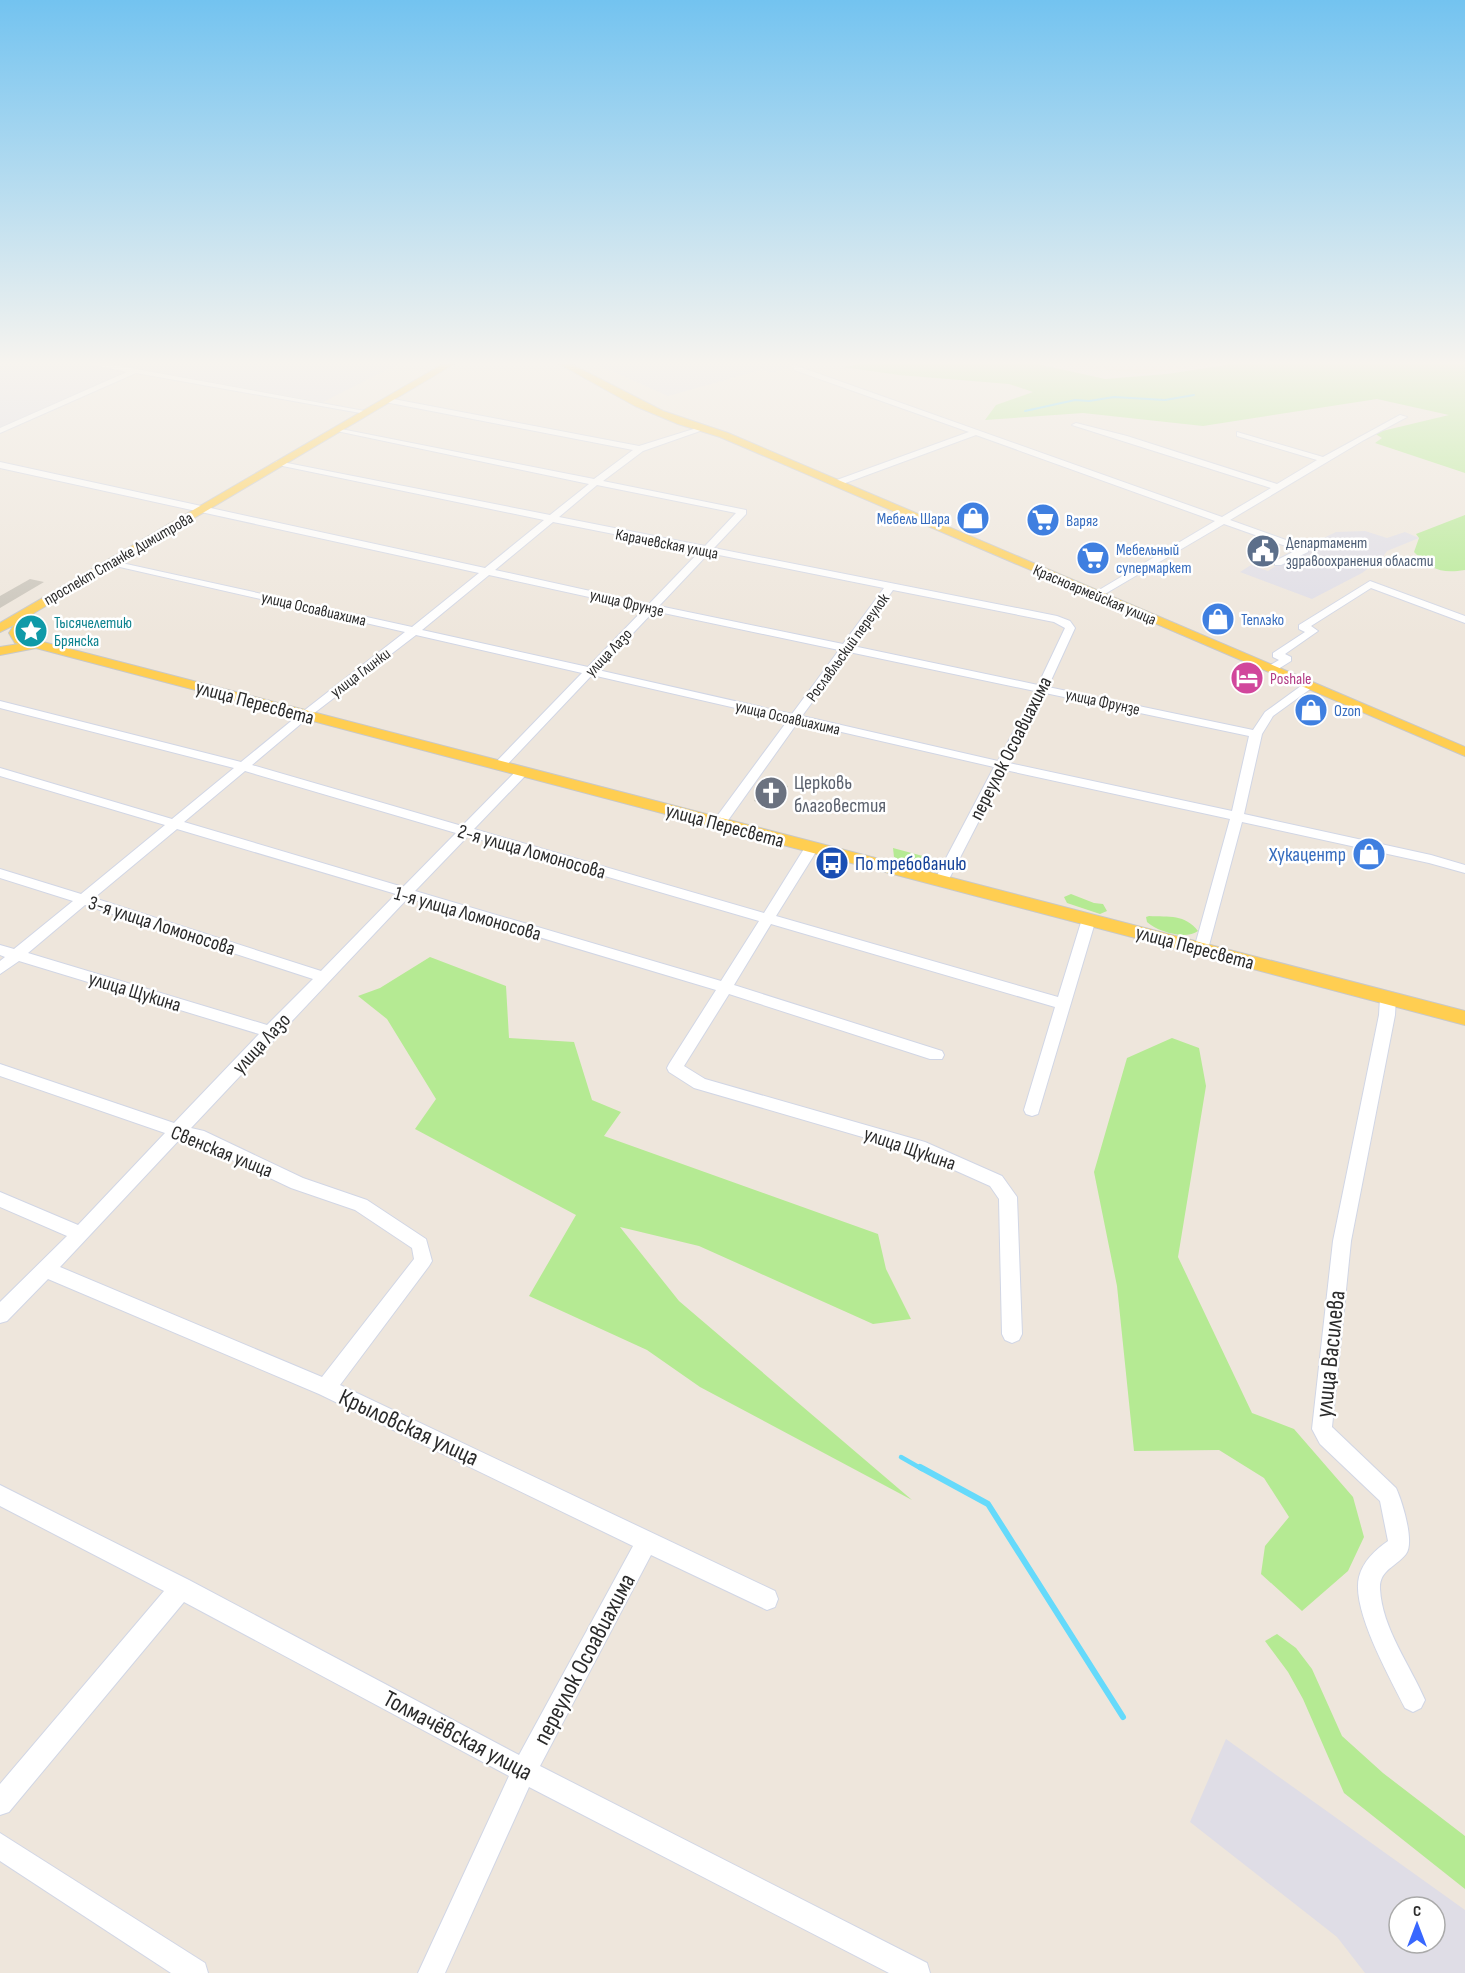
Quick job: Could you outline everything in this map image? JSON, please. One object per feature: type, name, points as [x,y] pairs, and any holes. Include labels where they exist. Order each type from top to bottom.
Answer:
[{"type":"main road","name":"проспект Станке Димитрова","points":[[0,628],[296,453]]},
{"type":"main road","name":"Красноармейская улица","points":[[767,453],[1465,752]]},
{"type":"main road","name":"проспект Станке Димитрова","points":[[0,636],[30,610]]},
{"type":"main road","name":"улица Пересвета","points":[[30,610],[15,633],[20,639],[38,645],[1465,1018]]},
{"type":"main road","points":[[0,645],[38,645]]},
{"type":"main road","points":[[0,651],[38,645]]},
{"type":"street","points":[[451,453],[596,482]]},
{"type":"street","name":"улица Глинки","points":[[0,969],[305,715],[414,631],[635,453]]},
{"type":"street","points":[[837,483],[919,453]]},
{"type":"street","points":[[1035,453],[1305,550],[1278,563]]},
{"type":"street","points":[[1171,453],[1279,488]]},
{"type":"street","points":[[1302,453],[1325,460]]},
{"type":"street","points":[[1098,595],[1337,453]]},
{"type":"street","name":"Карачевская улица","points":[[277,464],[1057,619]]},
{"type":"street","name":"улица Фрунзе","points":[[0,465],[651,607],[1256,734]]},
{"type":"street","name":"улица Лазо","points":[[499,766],[743,512],[596,482]]},
{"type":"street","name":"улица Осоавиахима","points":[[111,562],[1001,765],[1431,859],[1465,869]]},
{"type":"street","points":[[1271,669],[1287,659],[1277,655],[1313,632],[1303,627],[1370,584],[1465,620]]},
{"type":"street","name":"Рославльский переулок","points":[[719,823],[844,647],[890,587]]},
{"type":"street","name":"переулок Осоавиахима","points":[[941,881],[1042,688],[1070,628],[1066,623],[1057,619]]},
{"type":"street","points":[[1201,949],[1237,816],[1256,734],[1269,714],[1309,686]]},
{"type":"street","name":"2-я улица Ломоносова","points":[[0,704],[244,767],[766,920],[1063,1004]]},
{"type":"street","name":"1-я улица Ломоносова","points":[[0,772],[405,895],[724,987],[936,1056]]},
{"type":"street","name":"улица Лазо","points":[[0,1315],[81,1234],[270,1032],[467,832],[522,772]]},
{"type":"street","points":[[724,987],[812,848]]},
{"type":"street","name":"3-я улица Ломоносова","points":[[0,873],[324,977]]},
{"type":"street","points":[[1032,1110],[1089,919]]},
{"type":"street","name":"улица Щукина","points":[[0,950],[270,1032]]},
{"type":"street","name":"улица Щукина","points":[[724,987],[675,1068],[700,1084],[919,1147],[996,1181],[1008,1197],[1012,1334]]},
{"type":"street","name":"улица Василева","points":[[1388,998],[1387,1015],[1342,1240],[1322,1429],[1327,1437],[1389,1495],[1399,1537],[1398,1546],[1370,1576],[1368,1593],[1374,1613],[1413,1700]]},
{"type":"street","name":"Свенская улица","points":[[0,1070],[177,1131],[198,1136],[297,1183],[361,1205],[420,1244],[423,1261],[326,1388]]},
{"type":"street","points":[[0,1199],[81,1234]]},
{"type":"street","name":"Крыловская улица","points":[[46,1270],[326,1388],[766,1599]]},
{"type":"street","name":"Толмачёвская улица","points":[[0,1495],[181,1588],[524,1771],[917,1973]]},
{"type":"street","name":"переулок Осоавиахима","points":[[432,1973],[524,1771],[647,1541]]},
{"type":"street","points":[[0,1803],[181,1588]]},
{"type":"street","points":[[0,1846],[195,1973]]},
{"type":"shaded area","points":[[1365,531],[1387,538],[1405,532],[1419,538],[1387,551],[1382,558],[1362,573],[1312,599],[1240,572],[1251,565],[1268,571],[1303,548],[1336,532]]},
{"type":"shaded area","points":[[1226,1739],[1444,1895],[1387,1895],[1387,1955],[1447,1955],[1447,1897],[1465,1910],[1465,1973],[1365,1973],[1337,1937],[1190,1822]]},
{"type":"green space","points":[[1405,453],[1465,453],[1465,473]]},
{"type":"green space","points":[[1465,515],[1465,570],[1436,569],[1414,552],[1419,538],[1416,534]]},
{"type":"green space","points":[[893,848],[945,862],[943,865],[902,863],[894,857]]},
{"type":"green space","points":[[1071,894],[1103,904],[1107,911],[1100,914],[1067,903],[1064,897]]},
{"type":"green space","points":[[1146,917],[1182,919],[1198,931],[1187,935],[1165,932],[1147,922]]},
{"type":"green space","points":[[430,957],[506,986],[509,1038],[574,1042],[592,1100],[621,1112],[604,1136],[878,1234],[886,1269],[911,1319],[873,1324],[699,1246],[620,1227],[679,1301],[912,1500],[700,1387],[647,1350],[529,1296],[576,1215],[415,1129],[436,1099],[387,1019],[358,996],[380,988]]},
{"type":"green space","points":[[1172,1038],[1199,1048],[1206,1086],[1178,1257],[1252,1413],[1294,1429],[1353,1497],[1364,1537],[1348,1571],[1302,1611],[1261,1574],[1265,1546],[1289,1517],[1264,1478],[1219,1450],[1134,1451],[1117,1286],[1094,1172],[1127,1058]]},
{"type":"green space","points":[[1277,1634],[1296,1648],[1312,1669],[1342,1736],[1383,1773],[1465,1836],[1465,1889],[1344,1793],[1303,1699],[1288,1672],[1265,1641]]},
{"type":"building","name":"Департамент здравоохранения области","points":[[1265,543],[1280,548],[1261,560],[1246,554]]},
{"type":"building","points":[[30,579],[44,582],[0,608],[0,596]]},
{"type":"building","name":"Церковь благовестия","points":[[768,781],[788,786],[774,806],[754,801]]},
{"type":"waterway","points":[[901,1457],[922,1469]]},
{"type":"waterway","points":[[920,1467],[988,1504],[1123,1717]]},
{"type":"place","name":"Мебель Шара","points":[[973,518]]},
{"type":"place","name":"Варяг","points":[[1043,520]]},
{"type":"place","name":"Департамент здравоохранения области","points":[[1263,551]]},
{"type":"place","name":"Мебельный супермаркет","points":[[1093,558]]},
{"type":"place","name":"Теплэко","points":[[1218,619]]},
{"type":"place","name":"Тысячелетию Брянска","points":[[31,631]]},
{"type":"place","name":"Poshale","points":[[1247,678]]},
{"type":"place","name":"Ozon","points":[[1311,710]]},
{"type":"place","name":"Церковь благовестия","points":[[771,793]]},
{"type":"place","name":"Хукацентр","points":[[1369,854]]},
{"type":"place","name":"По требованию","points":[[832,863]]}]
